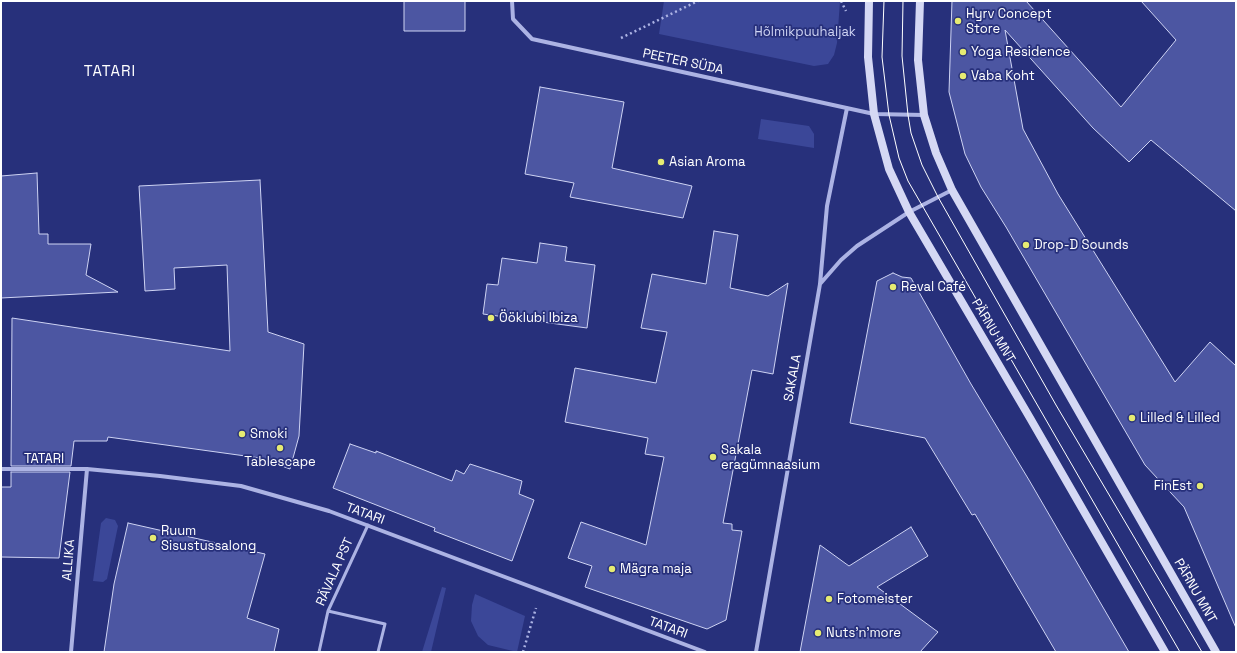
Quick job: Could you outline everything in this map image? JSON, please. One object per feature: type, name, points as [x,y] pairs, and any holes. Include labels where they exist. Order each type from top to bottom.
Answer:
[{"type":"main road","name":"PÄRNU MNT","points":[[869,1],[868,57],[874,114],[888,170],[909,212],[1165,652]]},
{"type":"main road","name":"PÄRNU MNT","points":[[920,1],[918,60],[924,115],[936,153],[952,190],[1216,652]]},
{"type":"street","name":"PEETER SÜDA","points":[[512,1],[513,20],[532,40],[874,114],[924,115]]},
{"type":"street","name":"SAKALA","points":[[756,652],[820,284],[827,206],[847,108]]},
{"type":"street","points":[[820,284],[841,260],[857,246],[909,212],[952,190]]},
{"type":"street","name":"TATARI","points":[[1,469],[87,469],[241,486],[329,511],[705,652]]},
{"type":"street","name":"ALLIKA","points":[[70,652],[87,469]]},
{"type":"lane","name":"RÄVALA PST","points":[[319,652],[328,611],[368,526]]},
{"type":"lane","points":[[328,611],[385,624],[378,652]]},
{"type":"path","points":[[592,52],[698,1]]},
{"type":"path","points":[[841,1],[846,11]]},
{"type":"path","points":[[523,652],[540,590]]},
{"type":"green space","name":"Hõlmikpuuhaljak","points":[[664,1],[840,1],[837,43],[834,55],[828,64],[814,66],[659,34]]},
{"type":"green space","points":[[761,119],[809,126],[814,134],[814,148],[758,139]]},
{"type":"green space","points":[[106,518],[115,520],[118,526],[107,579],[103,582],[93,581],[101,523]]},
{"type":"green space","points":[[442,587],[446,588],[431,652],[422,652]]},
{"type":"green space","points":[[475,594],[525,616],[517,652],[488,645],[478,636],[471,621],[472,605]]},
{"type":"building","points":[[404,1],[465,1],[465,31],[404,31]]},
{"type":"building","points":[[952,1],[1026,1],[1121,107],[1176,40],[1141,1],[1236,1],[1236,211],[1151,140],[1129,162],[1093,128],[1005,30],[1023,129],[1058,194],[1175,382],[1210,342],[1236,366],[1236,628],[1184,507],[1145,465],[1006,227],[981,187],[965,154],[949,92]]},
{"type":"building","points":[[540,87],[624,102],[612,168],[692,186],[683,218],[570,197],[574,183],[525,174]]},
{"type":"building","points":[[37,173],[39,234],[48,234],[48,244],[91,244],[86,275],[118,292],[1,298],[1,176]]},
{"type":"building","points":[[260,180],[268,332],[304,344],[299,436],[290,469],[260,458],[108,437],[107,441],[74,441],[71,466],[11,466],[12,318],[230,351],[227,265],[174,268],[175,289],[145,291],[139,186]]},
{"type":"building","points":[[714,231],[738,235],[730,288],[768,296],[788,283],[773,374],[752,370],[723,523],[732,524],[732,530],[742,531],[726,620],[707,629],[585,587],[592,566],[568,558],[581,522],[646,545],[664,457],[645,454],[648,438],[565,422],[575,368],[656,383],[667,332],[641,328],[652,274],[706,284]]},
{"type":"building","points":[[540,243],[567,247],[565,261],[595,265],[587,328],[483,314],[487,284],[498,285],[502,258],[537,263]]},
{"type":"building","points":[[893,273],[902,277],[911,278],[971,384],[1029,480],[1129,652],[1056,652],[975,514],[972,515],[925,438],[850,423],[877,281]]},
{"type":"building","points":[[350,444],[376,453],[376,451],[452,481],[456,470],[464,474],[470,464],[522,481],[519,494],[534,500],[512,561],[434,531],[435,528],[333,488]]},
{"type":"building","points":[[11,472],[70,472],[59,558],[1,557],[1,487],[11,487]]},
{"type":"building","points":[[128,523],[265,554],[247,618],[279,629],[274,652],[104,652],[114,584]]},
{"type":"building","points":[[911,527],[928,556],[877,587],[938,632],[920,652],[800,652],[820,545],[849,566]]},
{"type":"tram line","points":[[884,1],[882,57],[889,115],[899,158],[908,181],[1180,652]]},
{"type":"tram line","points":[[903,1],[902,56],[908,115],[911,133],[922,165],[938,197],[1056,405],[1202,652]]},
{"type":"place","name":"Hyrv Concept Store","points":[[958,21]]},
{"type":"place","name":"Yoga Residence","points":[[963,52]]},
{"type":"place","name":"Vaba Koht","points":[[963,76]]},
{"type":"place","name":"Asian Aroma","points":[[661,162]]},
{"type":"place","name":"Drop-D Sounds","points":[[1026,245]]},
{"type":"place","name":"Reval Café","points":[[893,287]]},
{"type":"place","name":"Ööklubi Ibiza","points":[[491,318]]},
{"type":"place","name":"Lilled & Lilled","points":[[1132,418]]},
{"type":"place","name":"Smoki","points":[[242,434]]},
{"type":"place","name":"Tablescape","points":[[280,448]]},
{"type":"place","name":"Sakala eragümnaasium","points":[[713,457]]},
{"type":"place","name":"FinEst","points":[[1200,486]]},
{"type":"place","name":"Ruum Sisustussalong","points":[[153,538]]},
{"type":"place","name":"Mägra maja","points":[[612,569]]},
{"type":"place","name":"Fotomeister","points":[[829,599]]},
{"type":"place","name":"Nuts'n'more","points":[[818,633]]},
{"type":"district","name":"TATARI","points":[[110,72]]}]
